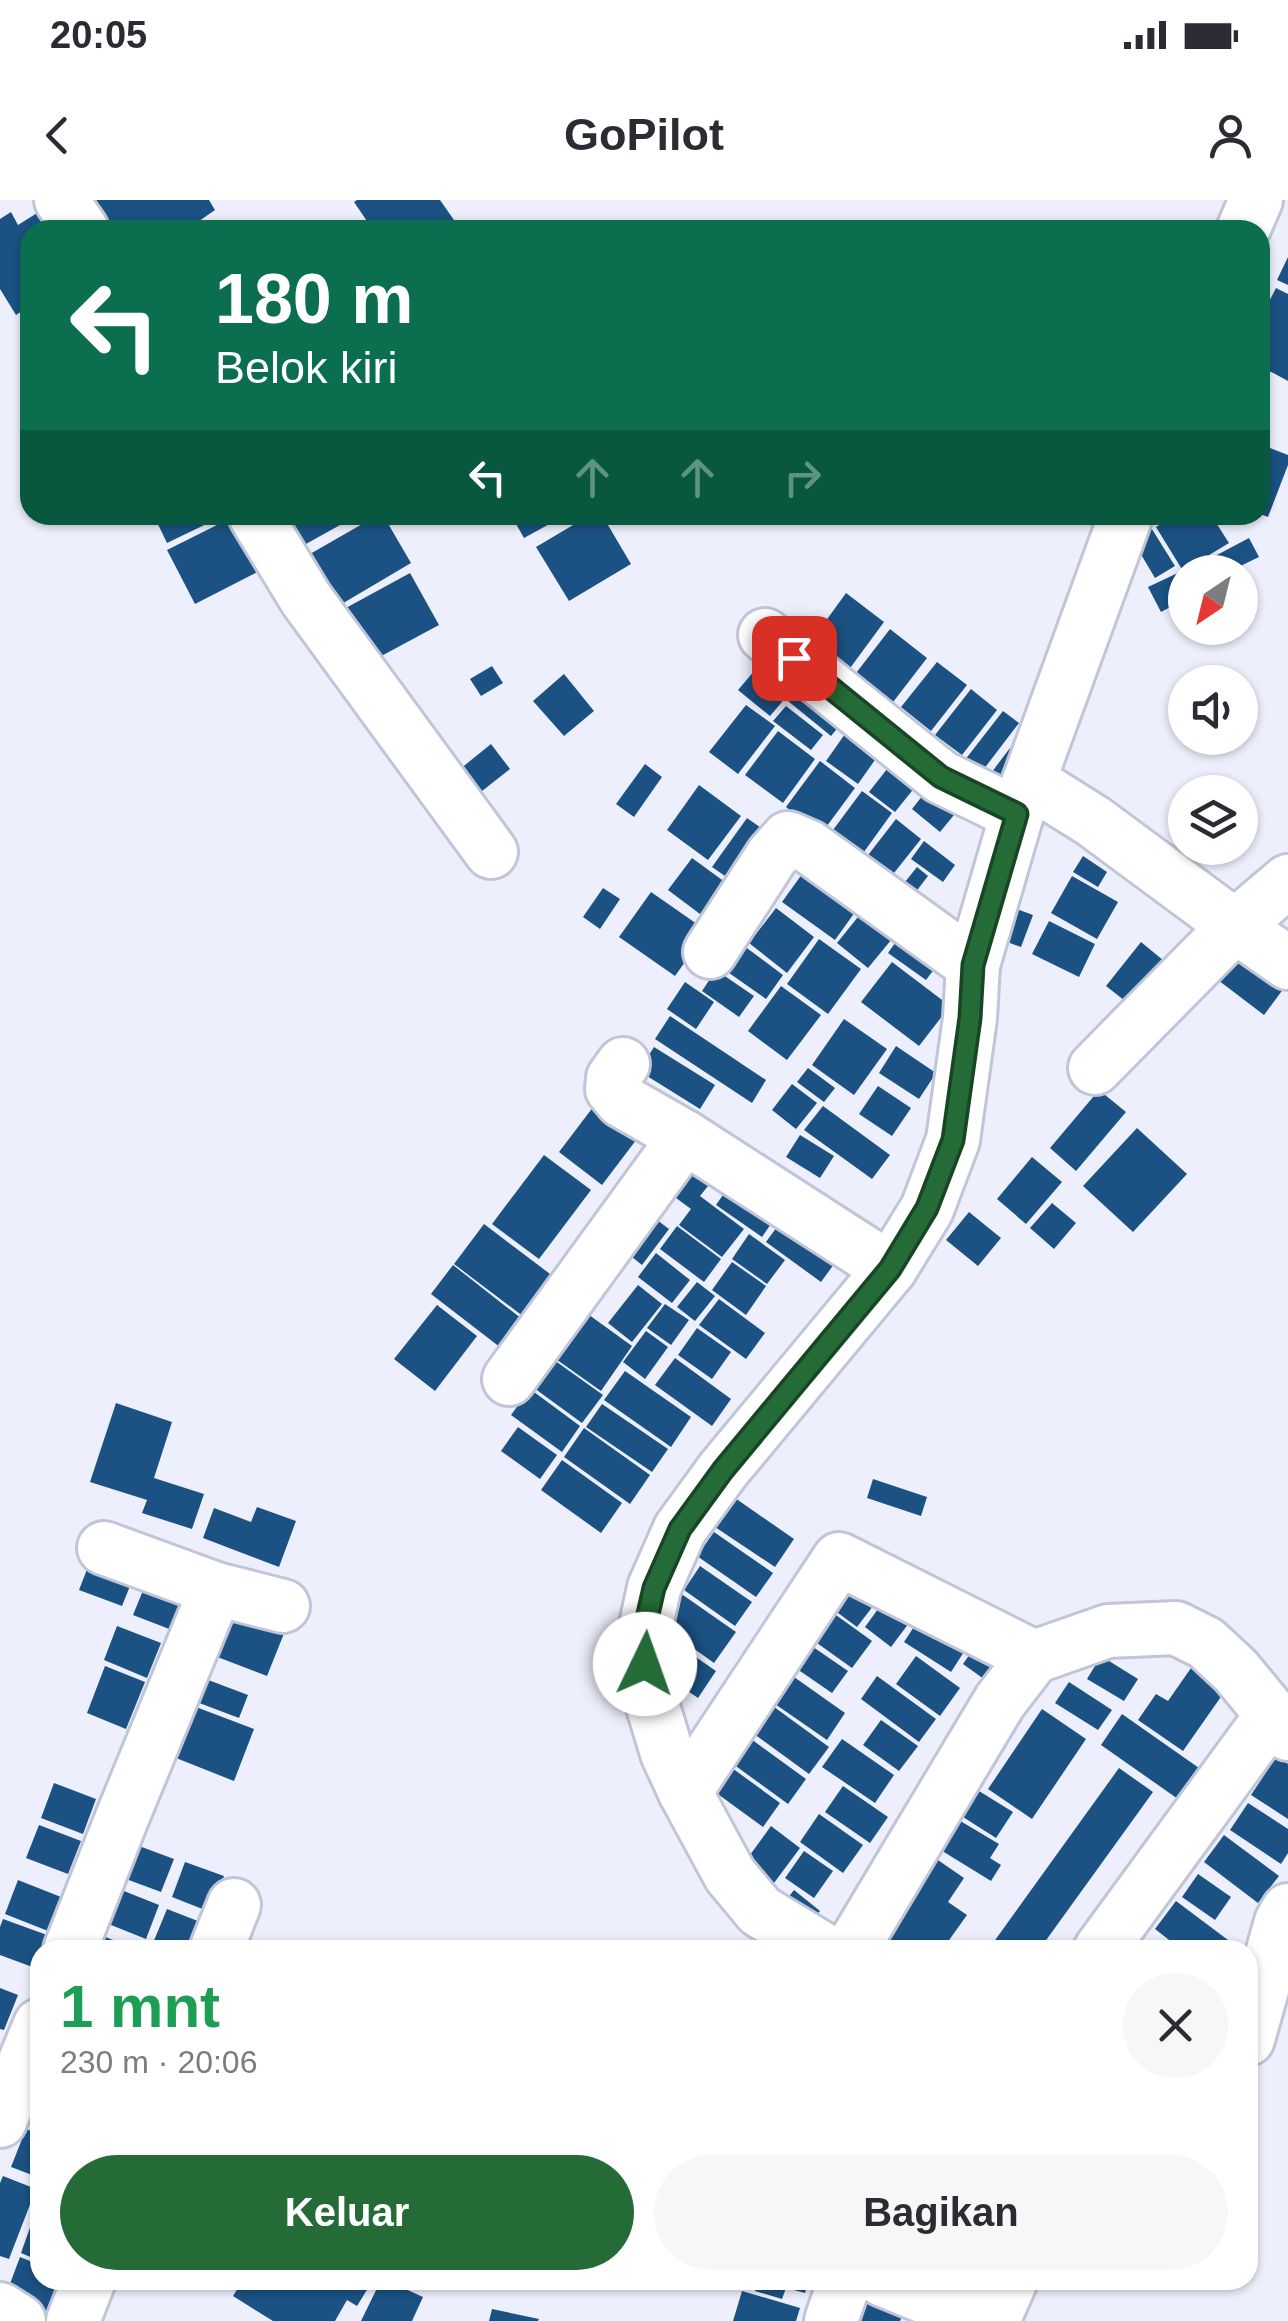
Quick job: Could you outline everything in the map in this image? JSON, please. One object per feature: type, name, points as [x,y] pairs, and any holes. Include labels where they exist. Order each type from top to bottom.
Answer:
[{"type":"street","points":[[261,525],[306,598],[491,852]]},
{"type":"street","points":[[808,1940],[760,1911],[730,1875],[667,1752],[648,1690],[642,1640],[654,1588],[680,1529],[712,1484],[890,1269],[927,1208],[953,1140],[970,1018],[973,965],[1023,798],[1122,525]]},
{"type":"street","points":[[765,635],[941,777],[1093,821],[1288,962]]},
{"type":"street","points":[[710,952],[772,856],[788,838],[809,847],[973,965]]},
{"type":"street","points":[[1095,1068],[1235,926],[1288,881]]},
{"type":"street","points":[[623,1064],[613,1078],[612,1089],[622,1100],[685,1136],[890,1269]]},
{"type":"street","points":[[509,1380],[685,1136]]},
{"type":"street","points":[[104,1548],[216,1589],[283,1606]]},
{"type":"street","points":[[685,1792],[839,1559],[1034,1657]]},
{"type":"street","points":[[74,1940],[216,1589]]},
{"type":"street","points":[[857,1940],[1000,1701],[1034,1657],[1108,1630],[1176,1628],[1206,1643],[1236,1671],[1280,1724],[1108,1940]]},
{"type":"street","points":[[1258,2004],[1281,1922],[1288,1910]]},
{"type":"street","points":[[0,2121],[30,2049]]},
{"type":"street","points":[[73,2321],[84,2290]]},
{"type":"street","points":[[831,2321],[842,2290]]},
{"type":"street","points":[[908,2290],[984,2321]]},
{"type":"street","points":[[992,2321],[1007,2290]]},
{"type":"building","points":[[78,200],[209,200],[215,210],[201,220],[92,220]]},
{"type":"building","points":[[440,200],[454,220],[366,220],[354,202]]},
{"type":"building","points":[[53,203],[64,220],[26,220]]},
{"type":"building","points":[[11,212],[18,225],[20,312],[16,315],[0,289],[0,219]]},
{"type":"building","points":[[1288,257],[1288,285],[1277,280]]},
{"type":"building","points":[[1276,288],[1288,294],[1288,381],[1270,371],[1270,300]]},
{"type":"building","points":[[1270,448],[1288,455],[1288,465],[1270,512]]},
{"type":"building","points":[[158,525],[204,525],[167,543]]},
{"type":"building","points":[[217,525],[242,525],[265,568],[195,604],[167,550]]},
{"type":"building","points":[[284,525],[340,525],[297,549]]},
{"type":"building","points":[[361,525],[389,525],[411,563],[340,605],[310,554]]},
{"type":"building","points":[[517,525],[548,525],[524,538]]},
{"type":"building","points":[[573,525],[608,525],[631,564],[569,601],[536,547]]},
{"type":"building","points":[[1124,525],[1152,525],[1168,555],[1168,570],[1155,578]]},
{"type":"building","points":[[1159,525],[1217,525],[1229,543],[1209,555],[1173,555],[1156,527]]},
{"type":"building","points":[[1249,538],[1258,555],[1217,555]]},
{"type":"building","points":[[410,573],[439,625],[372,661],[344,609]]},
{"type":"building","points":[[1168,578],[1168,608],[1161,612],[1148,587]]},
{"type":"building","points":[[846,593],[884,622],[845,675],[807,647]]},
{"type":"building","points":[[890,629],[927,658],[890,706],[853,677]]},
{"type":"building","points":[[772,650],[804,676],[770,716],[738,690]]},
{"type":"building","points":[[937,662],[967,685],[931,731],[901,707]]},
{"type":"building","points":[[492,666],[503,683],[481,696],[470,679]]},
{"type":"building","points":[[564,674],[594,711],[564,736],[533,701]]},
{"type":"building","points":[[807,678],[850,713],[831,736],[788,701]]},
{"type":"building","points":[[971,689],[997,710],[962,755],[935,735]]},
{"type":"building","points":[[746,705],[775,726],[738,774],[709,752]]},
{"type":"building","points":[[786,706],[823,735],[811,750],[773,721]]},
{"type":"building","points":[[1003,711],[1019,723],[977,778],[961,765]]},
{"type":"building","points":[[857,717],[889,740],[858,784],[826,761]]},
{"type":"building","points":[[778,731],[815,759],[783,803],[745,775]]},
{"type":"building","points":[[491,744],[510,769],[463,806],[444,782]]},
{"type":"building","points":[[1010,748],[1026,760],[998,798],[982,785]]},
{"type":"building","points":[[902,750],[928,771],[895,812],[869,792]]},
{"type":"building","points":[[820,761],[855,788],[821,834],[786,807]]},
{"type":"building","points":[[645,764],[662,777],[634,817],[616,804]]},
{"type":"building","points":[[934,781],[963,804],[940,832],[912,809]]},
{"type":"building","points":[[699,785],[741,816],[708,860],[667,830]]},
{"type":"building","points":[[862,791],[892,813],[861,856],[830,834]]},
{"type":"building","points":[[747,818],[778,840],[744,889],[712,867]]},
{"type":"building","points":[[896,819],[921,839],[890,878],[865,859]]},
{"type":"building","points":[[924,841],[955,865],[943,882],[911,859]]},
{"type":"building","points":[[1083,856],[1107,872],[1098,887],[1073,872]]},
{"type":"building","points":[[692,858],[740,893],[716,926],[668,890]]},
{"type":"building","points":[[810,863],[863,901],[835,940],[782,902]]},
{"type":"building","points":[[917,867],[928,876],[905,906],[893,897]]},
{"type":"building","points":[[1072,876],[1118,902],[1097,939],[1051,913]]},
{"type":"building","points":[[603,888],[620,899],[600,929],[583,917]]},
{"type":"building","points":[[651,892],[707,931],[675,976],[619,937]]},
{"type":"building","points":[[870,902],[901,928],[868,968],[837,943]]},
{"type":"building","points":[[1000,903],[1033,915],[1021,947],[988,935]]},
{"type":"building","points":[[776,908],[814,937],[787,973],[749,943]]},
{"type":"building","points":[[1049,921],[1095,944],[1079,977],[1032,954]]},
{"type":"building","points":[[902,933],[941,960],[926,980],[888,953]]},
{"type":"building","points":[[819,939],[861,969],[828,1014],[787,984]]},
{"type":"building","points":[[1141,942],[1169,965],[1134,1008],[1106,986]]},
{"type":"building","points":[[740,943],[783,975],[766,999],[722,968]]},
{"type":"building","points":[[1233,951],[1284,988],[1264,1015],[1214,977]]},
{"type":"building","points":[[892,962],[950,1006],[919,1046],[861,1002]]},
{"type":"building","points":[[716,970],[754,996],[739,1017],[702,991]]},
{"type":"building","points":[[685,982],[714,1002],[696,1029],[667,1009]]},
{"type":"building","points":[[781,986],[821,1015],[787,1060],[748,1031]]},
{"type":"building","points":[[670,1016],[766,1080],[752,1103],[655,1039]]},
{"type":"building","points":[[844,1019],[887,1049],[854,1095],[812,1065]]},
{"type":"building","points":[[896,1046],[936,1073],[919,1099],[879,1073]]},
{"type":"building","points":[[654,1047],[715,1085],[700,1109],[639,1071]]},
{"type":"building","points":[[808,1068],[835,1088],[824,1102],[797,1082]]},
{"type":"building","points":[[792,1084],[817,1103],[796,1129],[772,1110]]},
{"type":"building","points":[[878,1086],[911,1108],[892,1136],[859,1114]]},
{"type":"building","points":[[1099,1090],[1126,1112],[1076,1171],[1050,1148]]},
{"type":"building","points":[[603,1094],[646,1127],[602,1185],[559,1152]]},
{"type":"building","points":[[823,1106],[890,1155],[872,1179],[804,1130]]},
{"type":"building","points":[[1137,1128],[1187,1174],[1133,1232],[1083,1186]]},
{"type":"building","points":[[800,1135],[834,1156],[820,1178],[786,1157]]},
{"type":"building","points":[[544,1155],[591,1190],[539,1259],[492,1224]]},
{"type":"building","points":[[1032,1157],[1062,1182],[1026,1224],[997,1199]]},
{"type":"building","points":[[693,1167],[712,1181],[700,1196],[744,1229],[722,1257],[679,1225],[691,1209],[672,1195]]},
{"type":"building","points":[[738,1173],[784,1205],[762,1237],[716,1205]]},
{"type":"building","points":[[1052,1203],[1076,1223],[1054,1249],[1030,1228]]},
{"type":"building","points":[[790,1209],[845,1249],[821,1282],[766,1242]]},
{"type":"building","points":[[969,1212],[1001,1238],[978,1266],[946,1240]]},
{"type":"building","points":[[653,1217],[669,1229],[642,1265],[627,1253]]},
{"type":"building","points":[[484,1224],[558,1280],[528,1320],[454,1264]]},
{"type":"building","points":[[677,1226],[721,1259],[704,1282],[660,1249]]},
{"type":"building","points":[[749,1234],[785,1260],[767,1284],[732,1259]]},
{"type":"building","points":[[656,1253],[690,1280],[672,1303],[638,1277]]},
{"type":"building","points":[[732,1262],[766,1286],[746,1315],[712,1290]]},
{"type":"building","points":[[453,1265],[527,1323],[505,1351],[431,1294]]},
{"type":"building","points":[[697,1282],[715,1296],[695,1321],[677,1307]]},
{"type":"building","points":[[638,1285],[662,1304],[632,1342],[608,1323]]},
{"type":"building","points":[[719,1299],[765,1333],[746,1359],[699,1325]]},
{"type":"building","points":[[665,1304],[689,1320],[671,1345],[647,1328]]},
{"type":"building","points":[[437,1305],[477,1336],[435,1391],[394,1359]]},
{"type":"building","points":[[585,1312],[632,1346],[601,1391],[553,1357]]},
{"type":"building","points":[[697,1328],[731,1352],[712,1379],[678,1355]]},
{"type":"building","points":[[646,1331],[668,1347],[645,1379],[623,1362]]},
{"type":"building","points":[[675,1358],[731,1399],[712,1426],[655,1385]]},
{"type":"building","points":[[554,1360],[603,1395],[582,1423],[534,1388]]},
{"type":"building","points":[[625,1371],[691,1417],[671,1447],[604,1400]]},
{"type":"building","points":[[530,1389],[580,1426],[562,1452],[511,1415]]},
{"type":"building","points":[[116,1403],[172,1422],[154,1478],[204,1494],[192,1529],[142,1513],[147,1500],[90,1482]]},
{"type":"building","points":[[602,1404],[668,1449],[652,1472],[586,1427]]},
{"type":"building","points":[[518,1427],[557,1455],[540,1479],[501,1451]]},
{"type":"building","points":[[584,1428],[650,1475],[630,1504],[564,1457]]},
{"type":"building","points":[[562,1460],[622,1503],[601,1533],[541,1490]]},
{"type":"building","points":[[873,1479],[927,1497],[921,1516],[867,1498]]},
{"type":"building","points":[[735,1498],[794,1539],[775,1567],[715,1527]]},
{"type":"building","points":[[257,1507],[296,1521],[279,1567],[203,1538],[214,1508],[251,1522]]},
{"type":"building","points":[[714,1532],[773,1573],[756,1597],[697,1556]]},
{"type":"building","points":[[91,1559],[134,1576],[122,1606],[79,1590]]},
{"type":"building","points":[[700,1566],[752,1602],[735,1626],[684,1590]]},
{"type":"building","points":[[859,1576],[883,1593],[857,1627],[834,1610]]},
{"type":"building","points":[[146,1583],[190,1600],[177,1632],[133,1615]]},
{"type":"building","points":[[891,1591],[918,1611],[891,1647],[865,1627]]},
{"type":"building","points":[[680,1593],[736,1632],[714,1663],[658,1623]]},
{"type":"building","points":[[226,1602],[287,1626],[267,1676],[207,1653]]},
{"type":"building","points":[[822,1605],[872,1641],[852,1668],[803,1633]]},
{"type":"building","points":[[923,1613],[969,1644],[951,1672],[904,1642]]},
{"type":"building","points":[[117,1626],[161,1643],[147,1678],[104,1660]]},
{"type":"building","points":[[800,1638],[848,1671],[832,1693],[784,1660]]},
{"type":"building","points":[[674,1642],[716,1671],[698,1698],[656,1669]]},
{"type":"building","points":[[976,1645],[1002,1663],[988,1682],[963,1664]]},
{"type":"building","points":[[916,1656],[960,1688],[940,1716],[896,1684]]},
{"type":"building","points":[[1101,1656],[1138,1679],[1124,1701],[1087,1679]]},
{"type":"building","points":[[105,1666],[145,1682],[126,1729],[87,1713]]},
{"type":"building","points":[[1191,1668],[1225,1691],[1183,1751],[1138,1720],[1156,1694],[1168,1701]]},
{"type":"building","points":[[877,1676],[936,1719],[919,1742],[861,1699]]},
{"type":"building","points":[[794,1677],[845,1713],[827,1740],[775,1704]]},
{"type":"building","points":[[203,1678],[248,1695],[239,1718],[194,1701]]},
{"type":"building","points":[[1069,1682],[1112,1710],[1098,1730],[1055,1703]]},
{"type":"building","points":[[770,1704],[829,1747],[809,1774],[750,1731]]},
{"type":"building","points":[[196,1707],[254,1729],[234,1781],[176,1758]]},
{"type":"building","points":[[1042,1709],[1086,1739],[1032,1819],[988,1789]]},
{"type":"building","points":[[1122,1714],[1199,1768],[1178,1799],[1101,1745]]},
{"type":"building","points":[[881,1720],[918,1746],[899,1771],[863,1745]]},
{"type":"building","points":[[751,1739],[806,1779],[788,1804],[733,1764]]},
{"type":"building","points":[[842,1739],[894,1775],[875,1803],[822,1767]]},
{"type":"building","points":[[1277,1756],[1288,1764],[1288,1819],[1251,1795]]},
{"type":"building","points":[[732,1768],[780,1803],[763,1827],[715,1792]]},
{"type":"building","points":[[1119,1768],[1153,1792],[1046,1940],[995,1940]]},
{"type":"building","points":[[54,1783],[96,1799],[83,1834],[41,1818]]},
{"type":"building","points":[[843,1786],[888,1817],[870,1843],[825,1812]]},
{"type":"building","points":[[979,1791],[1013,1812],[996,1838],[963,1817]]},
{"type":"building","points":[[1248,1803],[1288,1829],[1288,1853],[1281,1864],[1230,1830]]},
{"type":"building","points":[[819,1814],[863,1845],[843,1873],[800,1842]]},
{"type":"building","points":[[957,1819],[999,1844],[990,1858],[1001,1865],[991,1881],[939,1849]]},
{"type":"building","points":[[39,1825],[81,1841],[68,1874],[26,1858]]},
{"type":"building","points":[[771,1826],[800,1848],[771,1887],[742,1866]]},
{"type":"building","points":[[1224,1835],[1279,1876],[1258,1903],[1204,1862]]},
{"type":"building","points":[[131,1843],[174,1859],[161,1892],[118,1876]]},
{"type":"building","points":[[804,1851],[833,1871],[814,1898],[785,1878]]},
{"type":"building","points":[[935,1858],[964,1878],[948,1902],[967,1915],[949,1940],[882,1940]]},
{"type":"building","points":[[185,1862],[224,1876],[210,1912],[172,1897]]},
{"type":"building","points":[[1198,1874],[1231,1897],[1215,1920],[1182,1897]]},
{"type":"building","points":[[18,1880],[61,1897],[48,1931],[5,1914]]},
{"type":"building","points":[[119,1889],[159,1905],[146,1939],[106,1923]]},
{"type":"building","points":[[794,1890],[820,1911],[810,1923],[784,1903]]},
{"type":"building","points":[[1176,1901],[1228,1940],[1169,1940],[1155,1929]]},
{"type":"building","points":[[167,1909],[203,1923],[197,1940],[154,1940]]},
{"type":"building","points":[[3,1919],[47,1935],[45,1940],[30,1940],[30,1966],[0,1955]]},
{"type":"building","points":[[95,1933],[113,1940],[92,1940]]},
{"type":"building","points":[[0,1988],[18,1995],[4,2030],[0,2029]]},
{"type":"building","points":[[26,2129],[30,2130],[30,2174],[11,2167]]},
{"type":"building","points":[[3,2176],[30,2187],[30,2205],[9,2259],[0,2256]]},
{"type":"building","points":[[30,2228],[30,2257],[21,2253]]},
{"type":"building","points":[[20,2257],[30,2261],[30,2290],[64,2290],[54,2316],[5,2297]]},
{"type":"building","points":[[237,2290],[367,2290],[357,2306],[347,2300],[335,2321],[273,2321],[233,2296]]},
{"type":"building","points":[[376,2290],[408,2290],[423,2297],[412,2321],[361,2321]]},
{"type":"building","points":[[755,2290],[785,2290],[782,2299]]},
{"type":"building","points":[[856,2290],[872,2290],[903,2314],[900,2321],[845,2321]]},
{"type":"building","points":[[742,2291],[800,2308],[796,2321],[733,2321]]},
{"type":"building","points":[[492,2309],[539,2319],[489,2321]]},
{"type":"route","points":[[645,1664],[642,1640],[654,1588],[680,1529],[723,1470],[890,1269],[927,1208],[953,1140],[970,1018],[973,965],[1017,814],[941,777],[794,658]]}]
